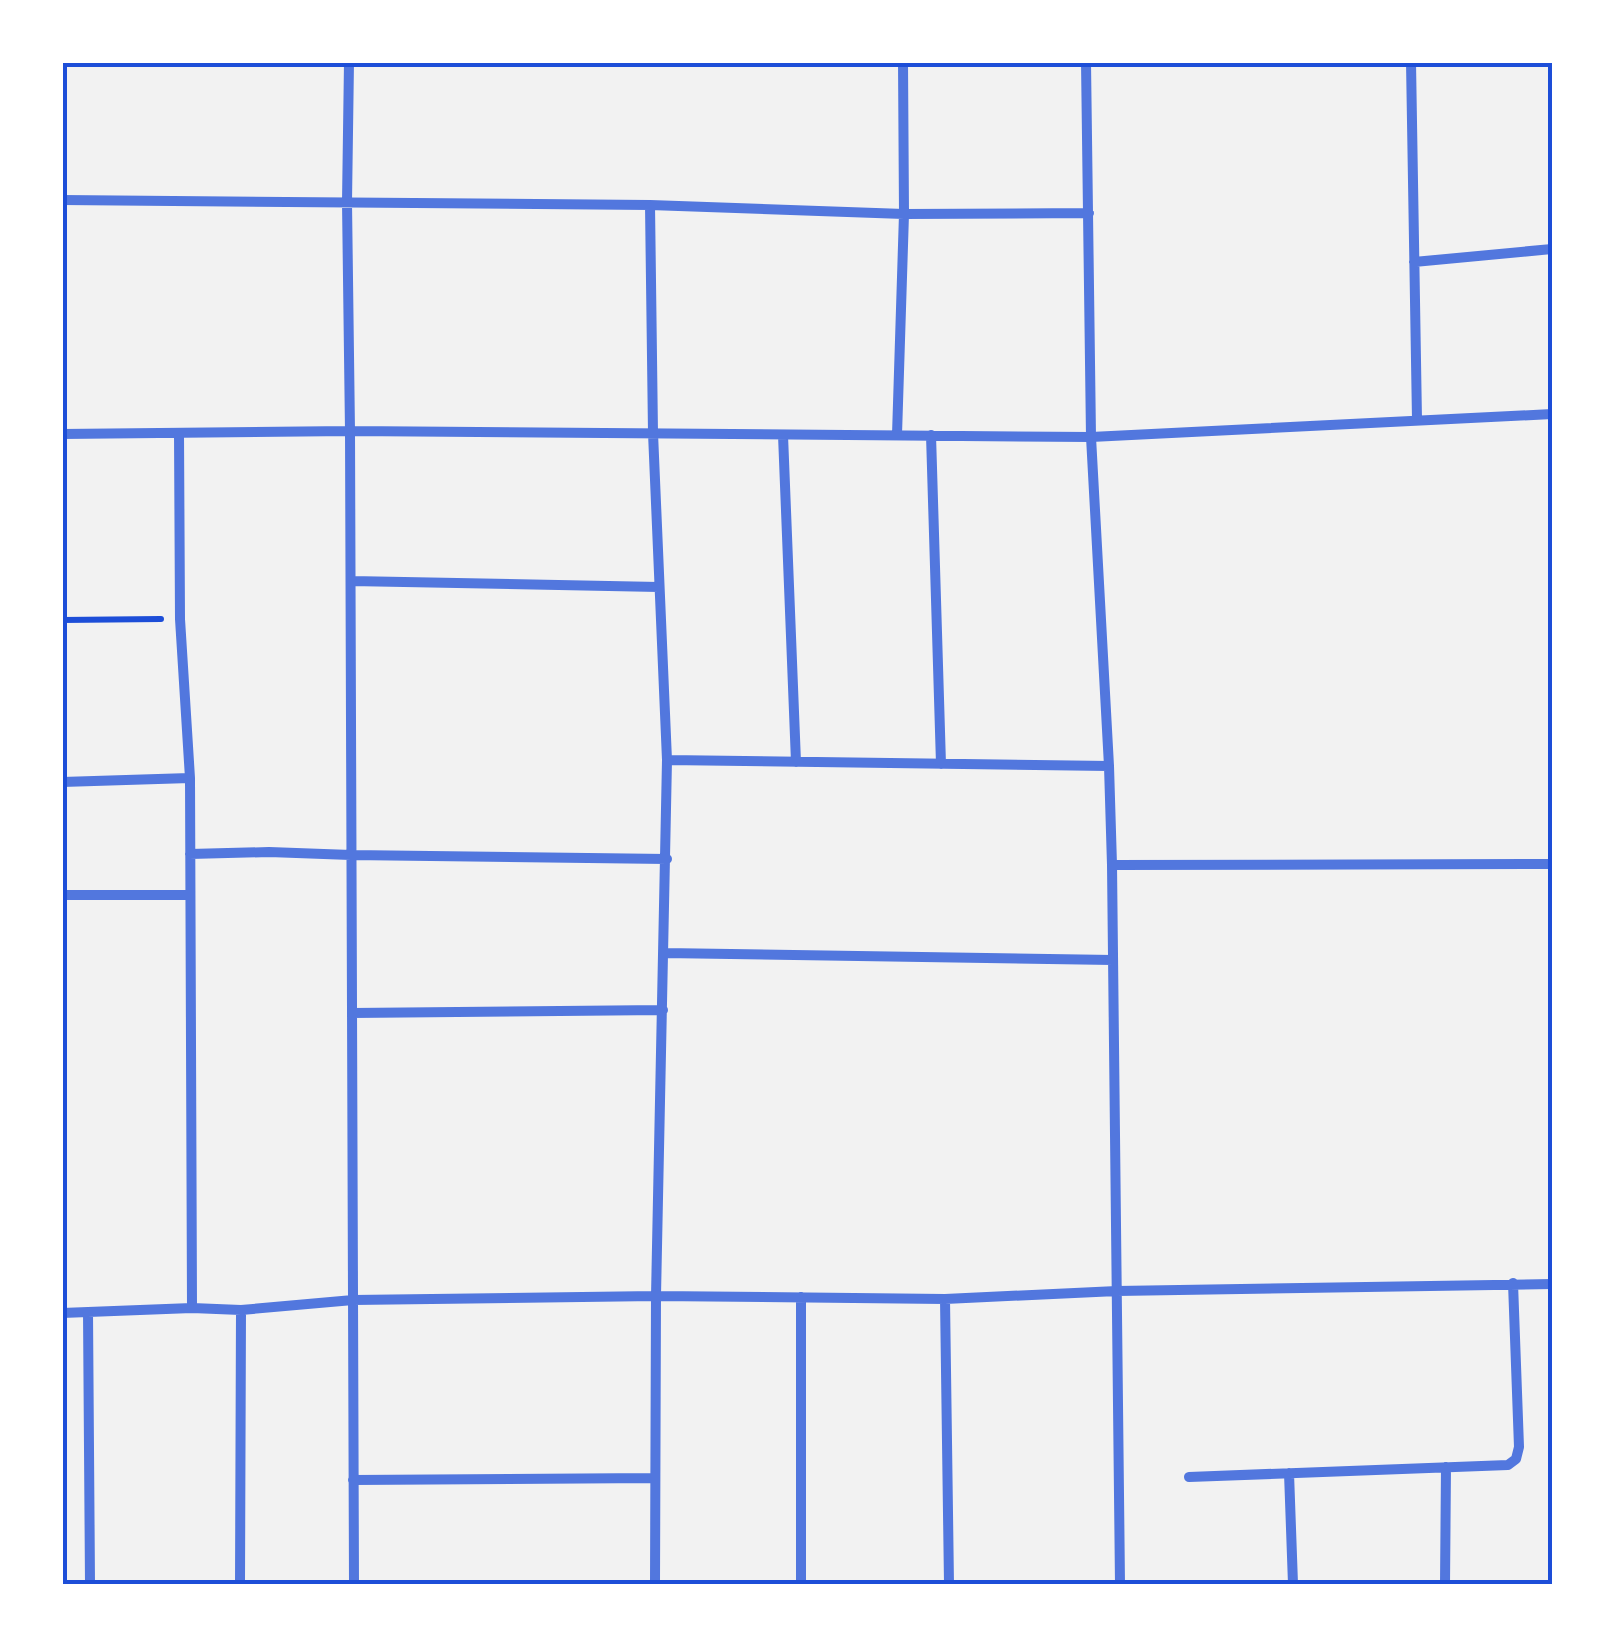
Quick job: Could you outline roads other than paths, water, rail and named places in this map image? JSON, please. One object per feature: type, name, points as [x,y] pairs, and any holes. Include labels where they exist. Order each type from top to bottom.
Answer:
[{"type":"street","points":[[348,62],[354,1584]]},
{"type":"street","points":[[897,435],[904,62]]},
{"type":"street","points":[[1086,62],[1091,437],[1112,865],[1120,1584]]},
{"type":"street","points":[[1411,62],[1417,420]]},
{"type":"street","points":[[62,200],[650,204],[904,214],[1088,212]]},
{"type":"street","points":[[650,204],[653,433],[668,760],[656,1296],[655,1584]]},
{"type":"street","points":[[1414,262],[1552,249]]},
{"type":"street","points":[[62,434],[350,431],[1091,437],[1552,414]]},
{"type":"street","points":[[179,434],[180,619],[190,778],[192,1308]]},
{"type":"street","points":[[783,434],[796,762]]},
{"type":"street","points":[[932,436],[942,764]]},
{"type":"street","points":[[350,581],[659,586]]},
{"type":"street","points":[[668,760],[1108,766]]},
{"type":"street","points":[[62,782],[190,778]]},
{"type":"street","points":[[190,854],[667,860]]},
{"type":"street","points":[[1112,865],[1552,864]]},
{"type":"street","points":[[62,895],[189,895]]},
{"type":"street","points":[[664,953],[1114,960]]},
{"type":"street","points":[[352,1013],[663,1010]]},
{"type":"street","points":[[1189,1477],[1508,1465],[1516,1459],[1519,1447],[1513,1284]]},
{"type":"street","points":[[62,1313],[241,1310],[353,1300],[656,1296],[945,1299],[1116,1291],[1552,1284]]},
{"type":"street","points":[[801,1298],[802,1584]]},
{"type":"street","points":[[945,1299],[949,1584]]},
{"type":"street","points":[[240,1584],[241,1310]]},
{"type":"street","points":[[88,1312],[90,1584]]},
{"type":"street","points":[[1446,1467],[1446,1584]]},
{"type":"street","points":[[1289,1472],[1292,1584]]},
{"type":"street","points":[[354,1480],[655,1478]]}]
